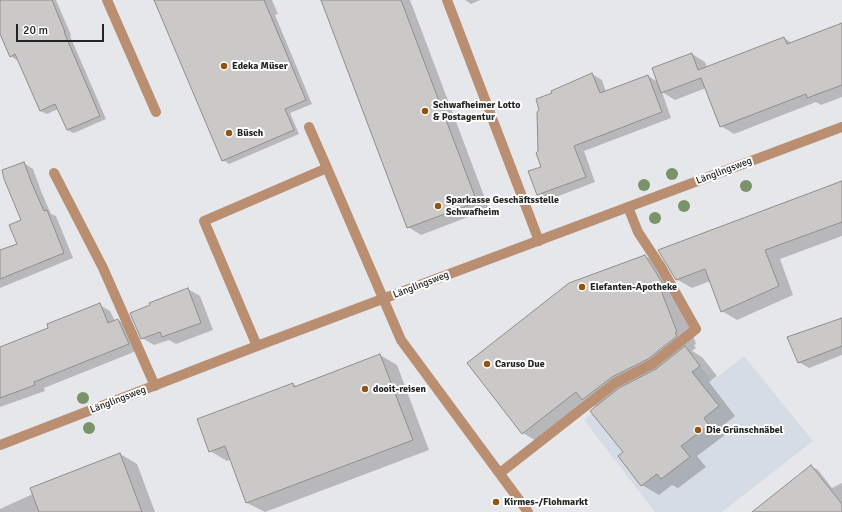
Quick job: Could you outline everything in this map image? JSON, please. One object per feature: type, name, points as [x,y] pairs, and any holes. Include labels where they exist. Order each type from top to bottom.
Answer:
[{"type":"street","points":[[107,0],[156,112]]},
{"type":"street","points":[[447,0],[539,241]]},
{"type":"street","points":[[309,127],[401,340],[528,512]]},
{"type":"street","name":"Länglingsweg","points":[[0,445],[257,346],[842,127]]},
{"type":"street","points":[[257,346],[204,221],[327,168]]},
{"type":"street","points":[[54,173],[103,268],[155,386]]},
{"type":"street","points":[[500,473],[615,383],[652,364],[696,329],[661,267],[638,232],[628,207]]},
{"type":"shaded area","name":"Die Grünschnäbel","points":[[685,347],[712,381],[744,356],[813,441],[722,512],[655,512],[584,420],[592,413],[622,396]]},
{"type":"building","points":[[0,0],[52,0],[100,116],[67,130],[55,104],[40,111],[15,54],[10,57],[0,34]]},
{"type":"building","points":[[154,0],[264,0],[306,100],[285,109],[294,130],[222,161]]},
{"type":"building","points":[[321,0],[401,0],[477,202],[407,228]]},
{"type":"building","points":[[842,23],[842,85],[807,98],[806,94],[720,127],[701,78],[661,93],[652,68],[692,53],[698,70],[784,37],[787,44]]},
{"type":"building","points":[[592,73],[600,93],[648,75],[662,112],[574,146],[586,177],[537,195],[528,171],[541,167],[536,153],[538,151],[537,112],[539,110],[536,99],[552,93],[551,91]]},
{"type":"building","points":[[24,162],[44,211],[47,210],[64,253],[0,279],[0,250],[17,244],[9,225],[21,220],[4,179],[2,170]]},
{"type":"building","points":[[842,181],[842,222],[765,250],[779,286],[721,312],[705,269],[676,280],[658,250]]},
{"type":"building","points":[[645,255],[663,284],[659,285],[677,332],[675,333],[677,336],[648,359],[612,377],[582,400],[576,392],[522,434],[467,363],[569,283]]},
{"type":"building","points":[[188,288],[201,323],[162,337],[160,332],[141,339],[130,313],[150,305],[149,303]]},
{"type":"building","points":[[100,303],[108,323],[118,319],[129,344],[34,382],[35,385],[0,398],[0,347],[48,328],[47,324]]},
{"type":"building","points":[[842,318],[842,346],[798,363],[787,337]]},
{"type":"building","points":[[685,346],[700,366],[692,372],[719,406],[704,418],[709,425],[681,446],[690,457],[661,479],[657,474],[641,486],[618,456],[623,452],[590,411],[619,388],[656,369]]},
{"type":"building","points":[[380,354],[413,440],[246,503],[225,446],[209,452],[197,419],[293,383],[294,387]]},
{"type":"building","points":[[120,453],[142,512],[39,512],[30,488]]},
{"type":"building","points":[[811,465],[842,504],[842,512],[752,512]]},
{"type":"place","name":"Edeka Müser","points":[[224,66]]},
{"type":"place","name":"Schwafheimer Lotto & Postagentur","points":[[425,111]]},
{"type":"place","name":"Büsch","points":[[229,133]]},
{"type":"place","name":"Sparkasse Geschäftsstelle Schwafheim","points":[[438,206]]},
{"type":"place","name":"Elefanten-Apotheke","points":[[582,287]]},
{"type":"place","name":"Caruso Due","points":[[487,364]]},
{"type":"place","name":"dooit-reisen","points":[[365,389]]},
{"type":"place","name":"Die Grünschnäbel","points":[[698,430]]},
{"type":"place","name":"Kirmes-/Flohmarkt","points":[[496,502]]}]
